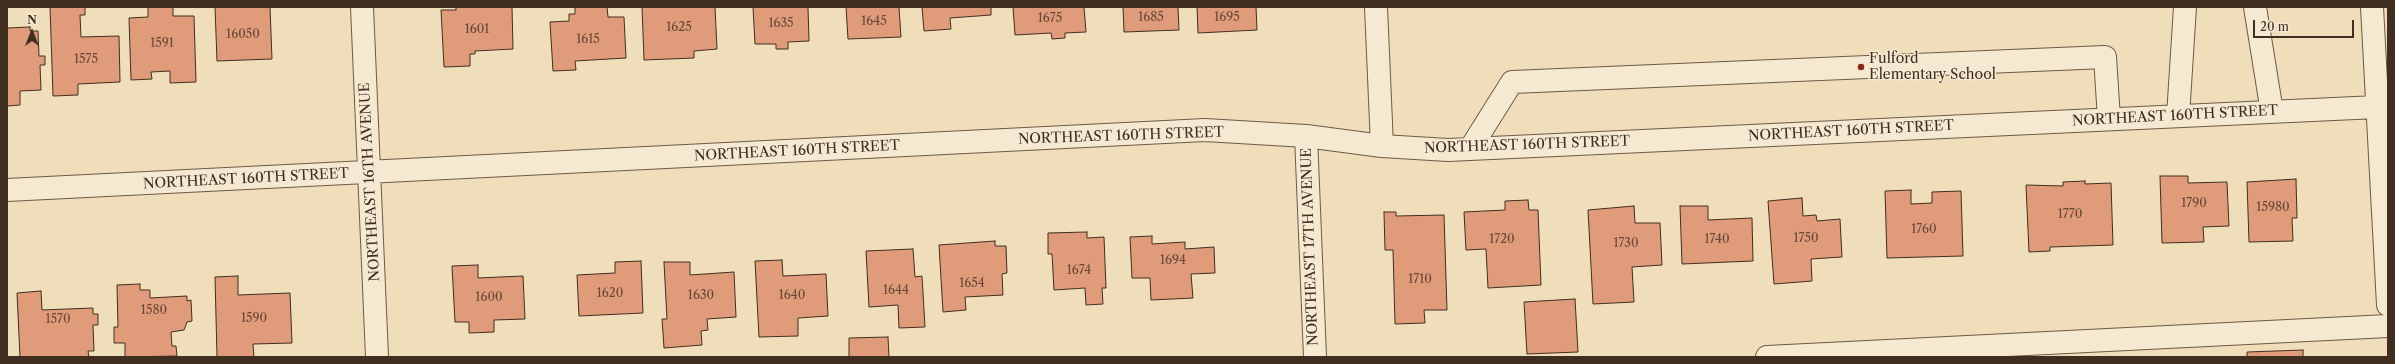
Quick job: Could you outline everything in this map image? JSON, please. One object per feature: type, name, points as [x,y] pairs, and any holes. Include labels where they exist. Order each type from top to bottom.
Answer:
[{"type":"street","name":"NORTHEAST 16TH AVENUE","points":[[362,7],[377,357]]},
{"type":"street","points":[[1376,7],[1382,146]]},
{"type":"street","points":[[2178,116],[2185,7]]},
{"type":"street","points":[[2256,7],[2272,112]]},
{"type":"street","points":[[2372,7],[2388,305]]},
{"type":"street","points":[[1470,149],[1512,82],[2105,57],[2109,119]]},
{"type":"street","name":"NORTHEAST 160TH STREET","points":[[7,190],[1205,130],[1306,136],[1382,146],[1448,150],[2378,107]]},
{"type":"street","name":"NORTHEAST 17TH AVENUE","points":[[1306,136],[1315,357]]},
{"type":"street","points":[[1767,357],[2388,326]]},
{"type":"building","points":[[50,7],[85,7],[85,15],[80,15],[81,37],[119,36],[120,82],[78,84],[78,95],[53,96]]},
{"type":"building","points":[[148,7],[173,7],[173,16],[194,16],[196,82],[170,83],[170,71],[151,72],[152,79],[131,80],[129,18],[148,17]]},
{"type":"building","points":[[215,7],[270,7],[272,59],[217,61]]},
{"type":"building","points":[[456,7],[512,7],[513,49],[475,51],[475,54],[470,54],[470,66],[444,67],[441,10],[456,10]]},
{"type":"building","points":[[575,7],[607,7],[608,17],[624,17],[626,58],[575,61],[576,70],[553,71],[550,22],[569,21],[569,14],[575,14]]},
{"type":"building","points":[[642,7],[715,7],[717,49],[694,51],[694,58],[644,60]]},
{"type":"building","points":[[753,7],[808,7],[809,41],[788,42],[788,49],[776,49],[776,44],[755,44]]},
{"type":"building","points":[[846,7],[899,7],[901,37],[848,39]]},
{"type":"building","points":[[922,7],[991,7],[991,15],[950,18],[951,29],[924,31]]},
{"type":"building","points":[[1013,7],[1084,7],[1086,32],[1065,33],[1065,38],[1052,39],[1051,33],[1015,35]]},
{"type":"building","points":[[1123,7],[1178,7],[1179,30],[1124,32]]},
{"type":"building","points":[[1197,7],[1256,7],[1257,30],[1198,33]]},
{"type":"building","points":[[30,27],[30,31],[38,31],[39,56],[45,56],[45,65],[40,65],[41,90],[20,91],[20,105],[7,106],[7,28]]},
{"type":"building","points":[[2160,176],[2188,176],[2188,183],[2227,182],[2229,226],[2203,227],[2204,242],[2162,243]]},
{"type":"building","points":[[2296,179],[2297,218],[2292,218],[2293,241],[2249,242],[2247,182]]},
{"type":"building","points":[[2085,181],[2085,184],[2111,183],[2113,245],[2050,247],[2050,251],[2029,252],[2026,185],[2063,186],[2063,182]]},
{"type":"building","points":[[1911,190],[1911,204],[1932,203],[1932,192],[1961,191],[1963,256],[1887,258],[1885,191]]},
{"type":"building","points":[[1802,198],[1803,216],[1816,215],[1817,221],[1840,219],[1842,257],[1811,259],[1812,281],[1774,284],[1768,201]]},
{"type":"building","points":[[1528,200],[1529,210],[1538,210],[1541,285],[1488,288],[1486,249],[1466,250],[1464,212],[1505,210],[1505,201]]},
{"type":"building","points":[[1634,206],[1635,223],[1660,223],[1662,265],[1632,267],[1634,302],[1593,304],[1588,210]]},
{"type":"building","points":[[1680,206],[1708,206],[1708,220],[1752,218],[1753,261],[1682,264]]},
{"type":"building","points":[[1384,212],[1396,212],[1396,216],[1444,215],[1447,310],[1424,310],[1425,323],[1395,324],[1393,250],[1385,250]]},
{"type":"building","points":[[1087,232],[1087,238],[1104,237],[1106,288],[1102,288],[1103,304],[1086,305],[1085,288],[1054,290],[1052,254],[1048,254],[1048,233]]},
{"type":"building","points":[[1152,236],[1152,244],[1185,242],[1185,249],[1214,247],[1215,273],[1191,274],[1193,298],[1151,300],[1150,278],[1132,278],[1130,237]]},
{"type":"building","points":[[995,241],[995,246],[1006,246],[1007,273],[1002,274],[1003,295],[965,297],[966,310],[943,312],[939,245]]},
{"type":"building","points":[[913,249],[915,277],[922,276],[925,327],[899,328],[898,305],[869,307],[866,251]]},
{"type":"building","points":[[782,260],[783,276],[826,274],[828,316],[798,318],[798,336],[759,337],[755,261]]},
{"type":"building","points":[[641,261],[643,313],[579,316],[577,275],[615,273],[615,262]]},
{"type":"building","points":[[664,262],[690,262],[690,275],[734,272],[736,317],[707,319],[708,330],[701,331],[702,345],[664,348],[662,319],[667,319]]},
{"type":"building","points":[[478,265],[478,278],[523,276],[525,319],[494,320],[494,332],[469,333],[469,322],[455,322],[452,266]]},
{"type":"building","points":[[238,276],[238,295],[290,293],[292,343],[253,344],[254,357],[217,357],[215,277]]},
{"type":"building","points":[[140,284],[140,290],[150,290],[150,298],[187,296],[187,301],[191,300],[192,321],[187,322],[184,330],[171,332],[172,346],[176,346],[177,356],[125,357],[125,343],[114,343],[114,327],[118,327],[117,285]]},
{"type":"building","points":[[41,291],[42,310],[93,308],[93,314],[98,314],[98,325],[93,325],[94,351],[88,351],[89,357],[20,357],[17,293]]},
{"type":"building","points":[[1575,299],[1578,352],[1527,354],[1524,302]]},
{"type":"building","points":[[888,337],[889,357],[849,357],[849,338]]},
{"type":"building","points":[[2303,350],[2303,357],[2247,357],[2247,352]]},
{"type":"place","name":"Fulford Elementary School","points":[[1861,67]]}]
